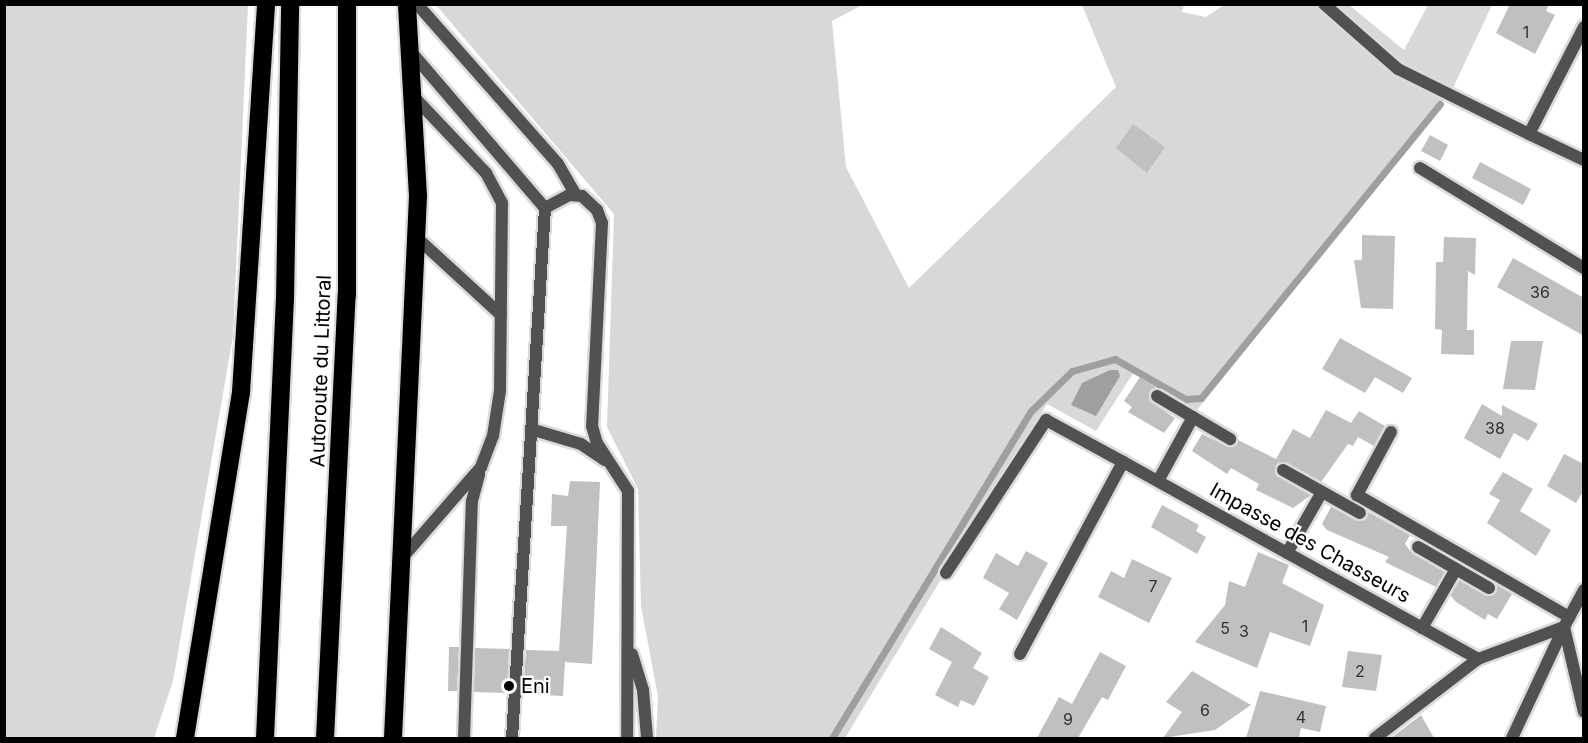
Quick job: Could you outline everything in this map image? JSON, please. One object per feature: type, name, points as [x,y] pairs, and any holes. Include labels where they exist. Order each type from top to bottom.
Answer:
[{"type":"highway","points":[[185,738],[240,392],[266,4]]},
{"type":"highway","name":"Autoroute du Littoral","points":[[265,738],[285,299],[290,4]]},
{"type":"highway","name":"Autoroute du Littoral","points":[[325,738],[347,295],[346,4]]},
{"type":"highway","points":[[393,738],[416,237],[416,99],[407,4]]},
{"type":"street","points":[[417,4],[558,164],[576,195],[592,204],[602,224],[592,426],[629,496],[632,654],[627,738]]},
{"type":"street","points":[[1324,4],[1398,69],[1584,160]]},
{"type":"street","points":[[1529,134],[1584,27]]},
{"type":"street","points":[[412,53],[545,208],[534,430],[512,738]]},
{"type":"street","points":[[416,99],[499,194],[501,315],[498,412],[472,501],[464,732],[458,738]]},
{"type":"street","points":[[1420,168],[1584,268]]},
{"type":"street","points":[[545,208],[576,195]]},
{"type":"street","points":[[416,237],[501,315]]},
{"type":"street","points":[[1157,396],[1230,438]]},
{"type":"street","points":[[1158,481],[1193,417]]},
{"type":"street","name":"Impasse des Chasseurs","points":[[946,573],[1046,420],[1478,659]]},
{"type":"street","points":[[534,430],[581,444],[614,465]]},
{"type":"street","points":[[1391,432],[1357,495],[1567,622],[1584,712]]},
{"type":"street","points":[[1020,654],[1123,462]]},
{"type":"street","points":[[402,558],[481,467]]},
{"type":"street","points":[[1283,470],[1360,513]]},
{"type":"street","points":[[1287,553],[1322,492]]},
{"type":"street","points":[[1418,547],[1489,588]]},
{"type":"street","points":[[1422,628],[1456,569]]},
{"type":"street","points":[[1512,738],[1584,590]]},
{"type":"street","points":[[1375,738],[1478,659],[1567,622]]},
{"type":"street","points":[[632,654],[643,690],[647,738]]},
{"type":"shaded area","points":[[4,5],[248,5],[233,336],[173,681],[154,738],[5,738]]},
{"type":"shaded area","points":[[436,5],[862,5],[832,21],[846,167],[909,288],[1116,87],[1082,5],[1184,5],[1182,12],[1206,17],[1224,5],[1349,5],[1404,50],[1428,5],[1492,5],[1452,90],[1193,415],[1134,372],[1096,431],[1047,404],[845,738],[656,738],[658,697],[641,606],[638,489],[607,427],[614,214]]},
{"type":"shaded area","points":[[1110,370],[1118,370],[1120,376],[1096,416],[1071,405],[1082,383]]},
{"type":"building","points":[[1510,4],[1549,4],[1546,11],[1555,15],[1535,54],[1496,33]]},
{"type":"building","points":[[1133,124],[1165,147],[1147,173],[1116,148]]},
{"type":"building","points":[[1430,135],[1448,145],[1440,161],[1421,151]]},
{"type":"building","points":[[1480,162],[1531,189],[1523,205],[1472,178]]},
{"type":"building","points":[[1362,235],[1395,236],[1393,309],[1361,308],[1354,260],[1362,260]]},
{"type":"building","points":[[1444,237],[1476,238],[1475,275],[1468,271],[1467,330],[1474,330],[1474,355],[1441,354],[1442,330],[1435,329],[1436,262],[1443,262]]},
{"type":"building","points":[[1513,258],[1584,298],[1584,336],[1497,287]]},
{"type":"building","points":[[1340,338],[1412,378],[1403,393],[1375,377],[1365,393],[1322,369]]},
{"type":"building","points":[[1511,341],[1543,341],[1535,390],[1503,389]]},
{"type":"building","points":[[1140,377],[1155,387],[1150,401],[1175,418],[1164,433],[1128,412],[1132,407],[1124,401]]},
{"type":"building","points":[[1482,404],[1502,416],[1502,405],[1538,424],[1528,441],[1514,433],[1500,459],[1464,438]]},
{"type":"building","points":[[1326,410],[1351,423],[1359,411],[1385,426],[1374,446],[1358,437],[1353,446],[1348,444],[1321,482],[1278,463],[1276,475],[1311,495],[1293,508],[1256,490],[1259,484],[1231,468],[1227,474],[1192,451],[1202,434],[1229,447],[1238,440],[1276,459],[1293,429],[1310,438]]},
{"type":"building","points":[[1564,454],[1584,464],[1584,490],[1576,503],[1547,486]]},
{"type":"building","points":[[1503,472],[1533,489],[1520,511],[1551,530],[1536,556],[1487,523],[1500,500],[1489,494]]},
{"type":"building","points":[[570,481],[600,482],[592,664],[565,662],[563,696],[523,694],[526,650],[559,651],[567,526],[551,526],[552,494],[568,496]]},
{"type":"building","points":[[1162,505],[1199,525],[1196,531],[1206,537],[1197,554],[1151,527]]},
{"type":"building","points":[[1331,507],[1360,521],[1368,512],[1410,535],[1405,544],[1411,552],[1445,572],[1436,587],[1385,562],[1389,557],[1327,530],[1322,524]]},
{"type":"building","points":[[1026,551],[1048,563],[1017,620],[999,609],[1009,593],[983,578],[996,553],[1018,566]]},
{"type":"building","points":[[1258,552],[1289,565],[1282,583],[1324,605],[1310,646],[1270,632],[1257,668],[1195,642],[1225,605],[1229,581],[1245,587]]},
{"type":"building","points":[[1132,559],[1172,578],[1149,623],[1098,597],[1111,571],[1124,578]]},
{"type":"building","points":[[1459,580],[1488,596],[1497,585],[1512,594],[1497,619],[1488,614],[1485,620],[1456,602],[1450,595]]},
{"type":"building","points":[[941,627],[982,653],[973,668],[989,677],[974,706],[961,700],[958,707],[935,695],[952,662],[929,649]]},
{"type":"building","points":[[449,647],[459,647],[457,691],[448,691]]},
{"type":"building","points":[[475,648],[509,649],[507,693],[474,692]]},
{"type":"building","points":[[1348,651],[1382,655],[1376,691],[1342,687]]},
{"type":"building","points":[[1100,652],[1126,666],[1108,700],[1102,697],[1078,738],[1037,738],[1059,697],[1072,704]]},
{"type":"building","points":[[1192,671],[1251,705],[1215,730],[1163,738],[1182,712],[1166,702]]},
{"type":"building","points":[[1260,691],[1326,706],[1320,732],[1301,728],[1299,738],[1246,738]]},
{"type":"building","points":[[1421,715],[1434,738],[1391,738]]},
{"type":"waterway","points":[[832,738],[1031,411],[1072,371],[1115,359],[1185,399],[1201,398],[1440,104]]},
{"type":"place","name":"Eni","points":[[509,686]]}]
